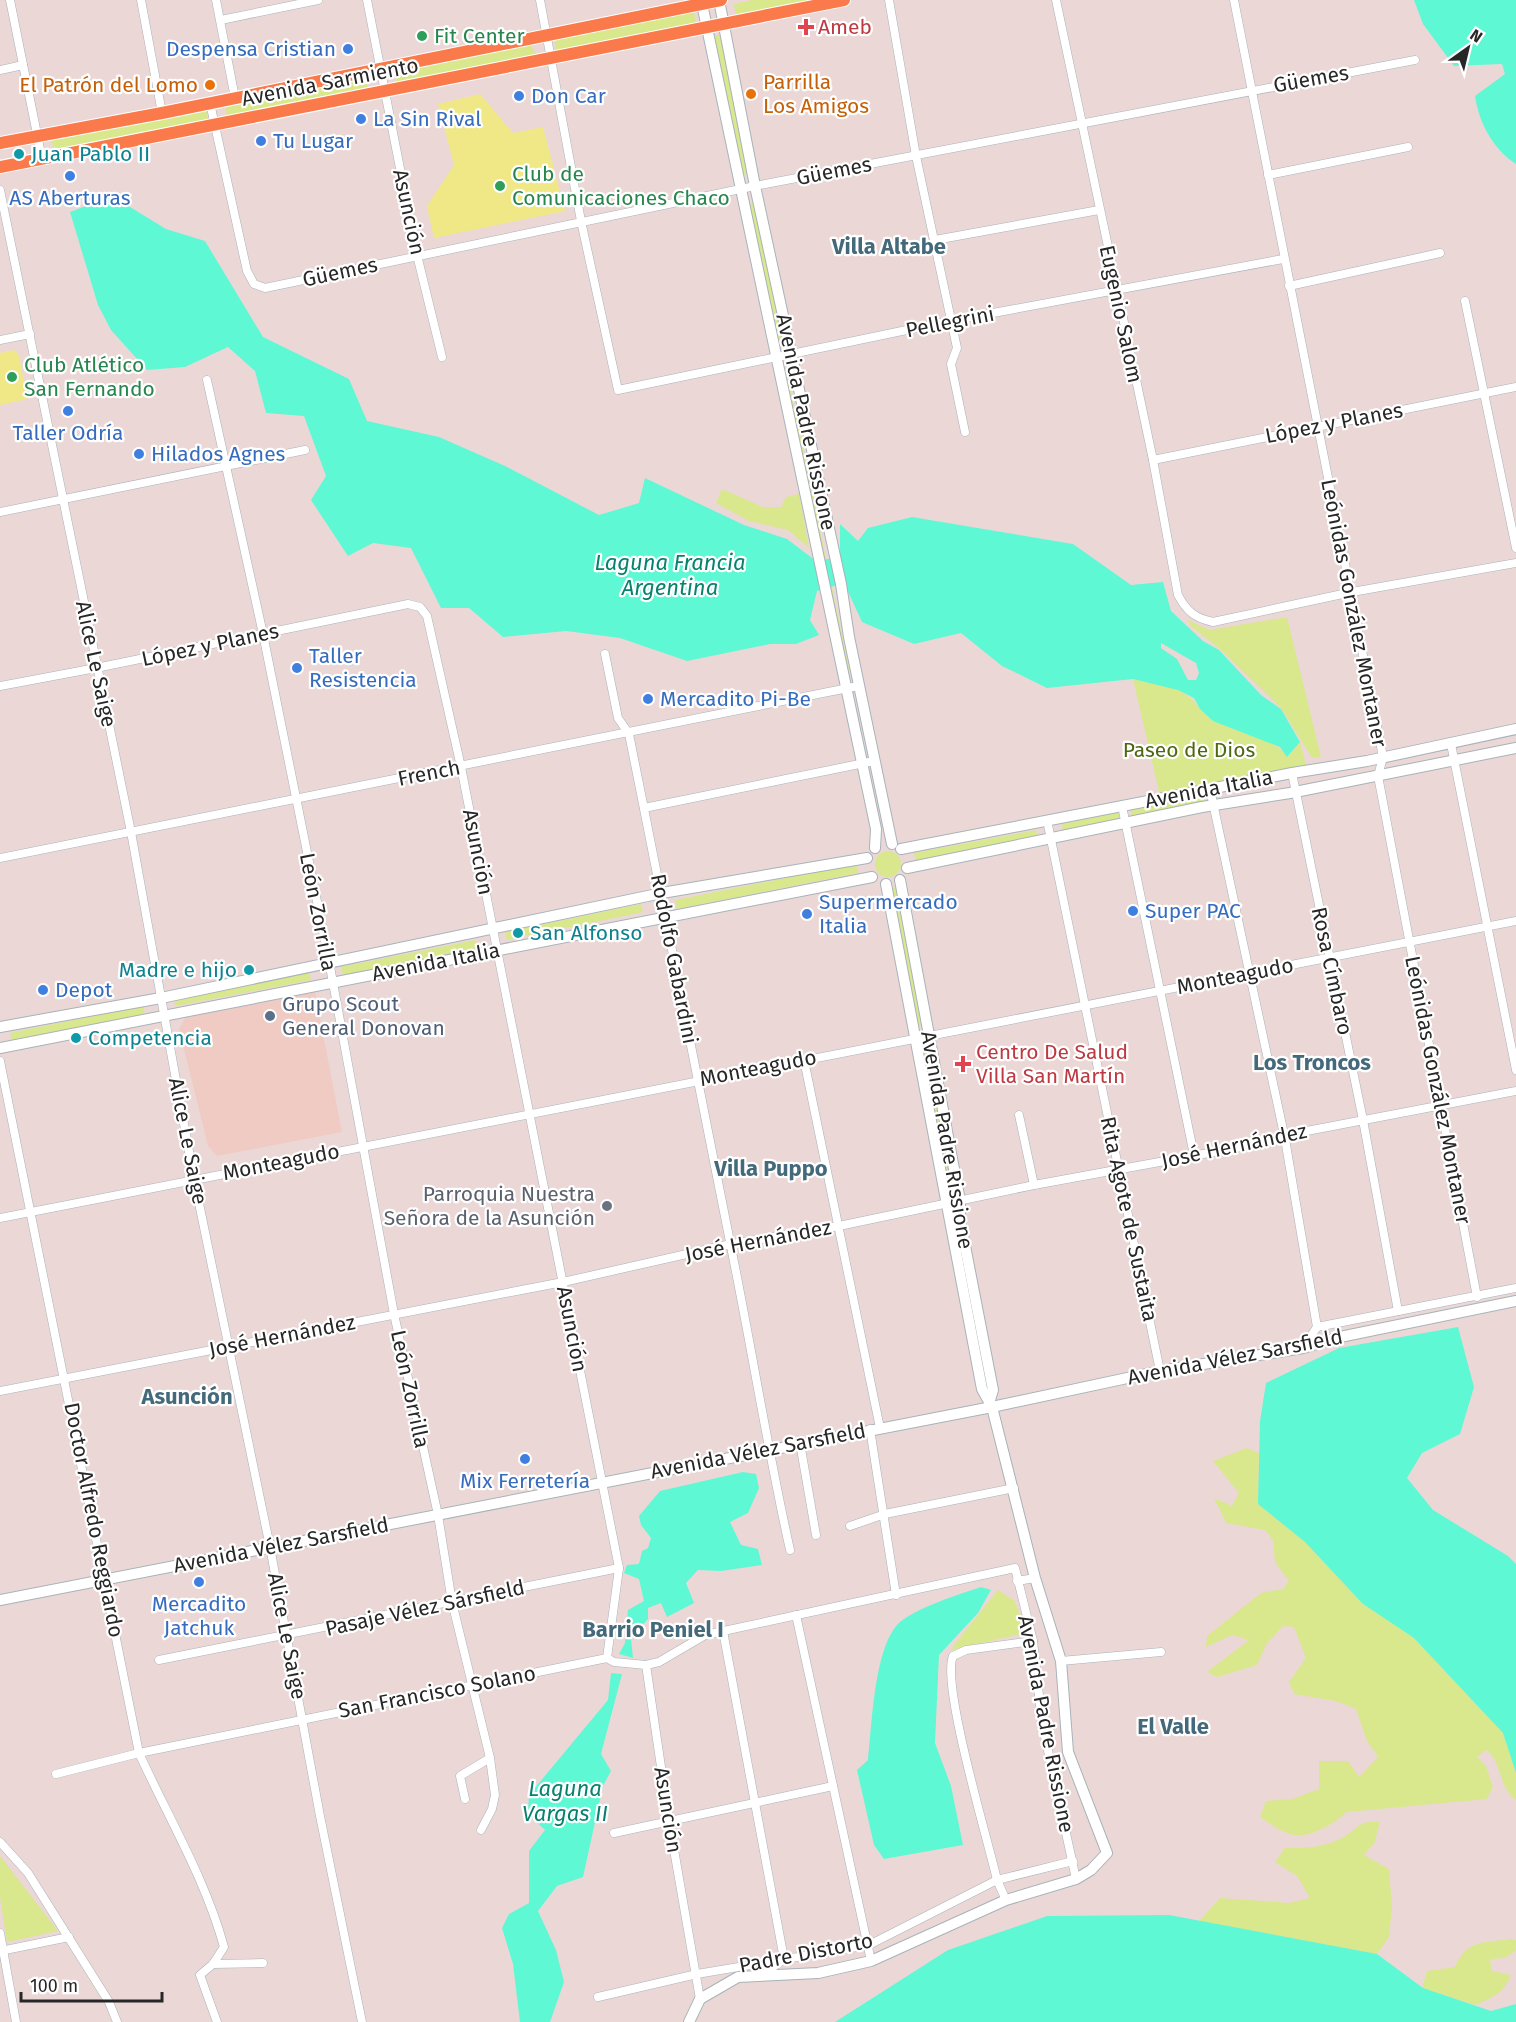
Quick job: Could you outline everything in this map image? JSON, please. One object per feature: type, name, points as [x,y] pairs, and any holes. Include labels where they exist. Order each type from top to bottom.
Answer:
[{"type":"main road","name":"Avenida Sarmiento","points":[[0,167],[844,0]]},
{"type":"main road","name":"Avenida Sarmiento","points":[[0,143],[162,113],[713,1]]},
{"type":"main road","name":"Avenida Padre Rissione","points":[[713,1],[724,24],[755,186],[841,584],[858,686],[896,847]]},
{"type":"main road","name":"Avenida Padre Rissione","points":[[713,1],[708,27],[876,829],[875,848]]},
{"type":"main road","name":"Avenida Italia","points":[[896,847],[1383,757],[1516,729]]},
{"type":"main road","name":"Avenida Italia","points":[[907,868],[1213,805],[1295,793],[1516,748]]},
{"type":"main road","points":[[896,847],[906,856],[907,868],[900,880],[886,884],[872,877],[867,868],[867,858],[875,848],[896,847]]},
{"type":"main road","name":"Avenida Italia","points":[[0,1027],[161,998],[328,961],[662,894],[867,858]]},
{"type":"main road","name":"Avenida Italia","points":[[0,1048],[332,981],[872,877]]},
{"type":"main road","name":"Avenida Padre Rissione","points":[[900,880],[960,1201],[960,1220],[993,1390],[991,1403]]},
{"type":"main road","name":"Avenida Padre Rissione","points":[[886,884],[982,1389],[991,1403],[1035,1578],[1061,1661],[1068,1752],[1107,1852],[1091,1870]]},
{"type":"main road","name":"Avenida Vélez Sarsfield","points":[[0,1600],[438,1515],[991,1403],[1160,1371],[1303,1348],[1340,1337],[1516,1301]]},
{"type":"main road","name":"Padre Distorto","points":[[700,1999],[738,1977],[818,1973],[871,1960],[1006,1900],[1076,1879],[1091,1870]]},
{"type":"main road","points":[[689,2022],[700,1999]]},
{"type":"street","points":[[9,0],[42,159]]},
{"type":"street","points":[[141,0],[162,113]]},
{"type":"street","points":[[216,0],[235,98]]},
{"type":"street","points":[[221,20],[318,0]]},
{"type":"street","name":"Asunción","points":[[367,0],[417,255],[441,357]]},
{"type":"street","points":[[540,0],[581,221]]},
{"type":"street","points":[[889,0],[916,156],[957,348],[951,364],[965,432]]},
{"type":"street","name":"Eugenio Salom","points":[[1056,0],[1152,460],[1178,596],[1186,610],[1199,619],[1213,622],[1352,592]]},
{"type":"street","name":"Leónidas González Montaner","points":[[1234,0],[1288,286],[1352,592],[1383,757],[1377,776],[1477,1297]]},
{"type":"street","name":"Güemes","points":[[215,124],[247,271],[254,284],[265,288],[755,186],[1415,60]]},
{"type":"street","points":[[0,70],[23,65]]},
{"type":"street","points":[[210,103],[215,124]]},
{"type":"street","points":[[1268,175],[1408,147]]},
{"type":"street","name":"Alice Le Saige","points":[[0,190],[131,832],[194,1179],[270,1547],[362,2022]]},
{"type":"street","points":[[935,240],[1099,210]]},
{"type":"street","name":"Pellegrini","points":[[581,221],[618,390],[950,321],[1117,292],[1283,259]]},
{"type":"street","points":[[1288,286],[1440,254]]},
{"type":"street","points":[[1465,301],[1516,548]]},
{"type":"street","points":[[0,340],[30,334]]},
{"type":"street","name":"León Zorrilla","points":[[207,380],[263,634],[364,1146],[394,1314],[438,1515],[452,1602],[490,1758],[495,1795],[492,1809],[481,1830]]},
{"type":"street","name":"López y Planes","points":[[1152,460],[1516,387]]},
{"type":"street","points":[[0,512],[225,468],[304,450]]},
{"type":"street","points":[[1352,592],[1516,563]]},
{"type":"street","name":"López y Planes","points":[[0,686],[408,604],[420,607]]},
{"type":"street","name":"Asunción","points":[[420,607],[427,616],[461,767],[619,1568],[607,1658]]},
{"type":"street","name":"Rodolfo Gabardini","points":[[605,654],[618,718],[629,734],[668,917],[696,1079],[731,1244],[767,1449],[790,1550]]},
{"type":"street","name":"French","points":[[0,858],[629,734],[858,686]]},
{"type":"street","points":[[1451,744],[1516,1070]]},
{"type":"street","points":[[644,808],[874,760]]},
{"type":"street","name":"Rosa Címbaro","points":[[1292,772],[1363,1120],[1398,1311]]},
{"type":"street","points":[[1210,789],[1285,1139],[1317,1327],[1303,1348]]},
{"type":"street","points":[[1122,806],[1194,1155]]},
{"type":"street","name":"Rita Agote de Sustaita","points":[[1047,820],[1160,1371]]},
{"type":"street","name":"Monteagudo","points":[[0,1218],[530,1115],[696,1079],[804,1060],[928,1034],[1087,1007],[1516,921]]},
{"type":"street","points":[[607,1658],[614,1662],[646,1665],[659,1662],[705,1635],[896,1595],[875,1428],[839,1226],[804,1060]]},
{"type":"street","name":"Doctor Alfredo Reggiardo","points":[[0,1061],[29,1212],[66,1379],[139,1753],[165,1810],[185,1846],[218,1926],[224,1947],[213,1964],[200,1975],[217,2022]]},
{"type":"street","name":"José Hernández","points":[[0,1391],[562,1281],[731,1244],[839,1226],[1034,1185],[1285,1139],[1291,1134],[1516,1091]]},
{"type":"street","points":[[1018,1115],[1034,1185]]},
{"type":"street","name":"Avenida Vélez Sarsfield","points":[[1317,1327],[1516,1288]]},
{"type":"street","points":[[800,1443],[816,1535]]},
{"type":"street","points":[[850,1526],[871,1521],[885,1514],[1014,1488]]},
{"type":"street","name":"Pasaje Vélez Sársfield","points":[[159,1660],[619,1568]]},
{"type":"street","name":"Avenida Padre Rissione","points":[[896,1595],[1015,1568],[1033,1641],[1042,1723],[1076,1879]]},
{"type":"street","points":[[1017,1581],[1035,1578]]},
{"type":"street","points":[[796,1615],[871,1960]]},
{"type":"street","points":[[723,1631],[784,1959],[764,1974]]},
{"type":"street","points":[[1006,1900],[997,1880],[958,1724],[949,1666],[953,1656],[966,1650],[1033,1641]]},
{"type":"street","points":[[1061,1661],[1161,1652]]},
{"type":"street","name":"San Francisco Solano","points":[[56,1774],[139,1753],[607,1658]]},
{"type":"street","name":"Asunción","points":[[646,1665],[669,1821],[700,1999]]},
{"type":"street","points":[[465,1799],[460,1776],[490,1758]]},
{"type":"street","points":[[614,1833],[833,1786]]},
{"type":"street","points":[[0,1842],[28,1873],[109,2002],[117,2022]]},
{"type":"street","name":"Padre Distorto","points":[[598,1997],[697,1974],[869,1945],[997,1880],[1073,1861]]},
{"type":"street","points":[[0,1933],[1,1951],[16,2022]]},
{"type":"street","points":[[1,1951],[69,1937]]},
{"type":"street","points":[[213,1964],[263,1964]]},
{"type":"shaded area","name":"Club de Comunicaciones Chaco","points":[[480,94],[513,133],[543,127],[565,211],[434,238],[427,206],[454,165],[438,104]]},
{"type":"shaded area","name":"Club Atlético San Fernando","points":[[14,350],[19,355],[27,399],[0,405],[0,353]]},
{"type":"shaded area","points":[[315,992],[342,1132],[217,1156],[208,1146],[179,1029],[186,1016]]},
{"type":"green space","points":[[752,0],[820,0],[736,17],[734,4]]},
{"type":"green space","points":[[694,11],[696,24],[556,50],[554,38]]},
{"type":"green space","points":[[721,34],[749,174],[741,175],[713,36]]},
{"type":"green space","points":[[530,44],[536,54],[533,57],[397,83],[395,76],[398,73]]},
{"type":"green space","points":[[366,77],[368,91],[227,117],[225,103]]},
{"type":"green space","points":[[206,109],[208,121],[54,151],[51,139]]},
{"type":"green space","points":[[755,203],[782,343],[775,344],[747,204]]},
{"type":"green space","points":[[785,377],[788,377],[850,673],[848,673]]},
{"type":"green space","points":[[722,489],[763,507],[781,507],[786,497],[799,494],[809,548],[788,530],[749,521],[716,503]]},
{"type":"green space","points":[[1287,617],[1321,757],[1312,758],[1281,708],[1186,619],[1209,630]]},
{"type":"green space","name":"Paseo de Dios","points":[[1133,679],[1178,690],[1189,697],[1213,720],[1272,743],[1288,757],[1300,742],[1306,765],[1160,796]]},
{"type":"green space","points":[[1202,796],[1204,803],[1132,816],[1131,810]]},
{"type":"green space","points":[[1119,812],[1120,819],[1063,831],[1062,824]]},
{"type":"green space","points":[[1036,830],[1037,835],[916,863],[914,853]]},
{"type":"green space","points":[[888,851],[898,854],[901,864],[898,874],[888,877],[878,874],[875,864],[878,854]]},
{"type":"green space","points":[[856,864],[858,873],[677,909],[675,900]]},
{"type":"green space","points":[[896,887],[921,1025],[918,1026],[893,888]]},
{"type":"green space","points":[[641,904],[643,912],[507,940],[505,932]]},
{"type":"green space","points":[[475,940],[477,948],[343,975],[341,967]]},
{"type":"green space","points":[[309,972],[311,980],[175,1006],[174,998]]},
{"type":"green space","points":[[143,1006],[145,1014],[12,1041],[10,1033]]},
{"type":"green space","points":[[927,1046],[952,1184],[947,1184],[920,1047]]},
{"type":"green space","points":[[1247,1448],[1259,1453],[1258,1504],[1305,1542],[1363,1604],[1414,1638],[1503,1733],[1516,1773],[1516,1800],[1506,1789],[1495,1761],[1486,1750],[1477,1757],[1486,1766],[1493,1787],[1487,1799],[1347,1812],[1328,1826],[1305,1835],[1286,1833],[1260,1817],[1266,1801],[1292,1799],[1319,1789],[1319,1761],[1348,1761],[1359,1777],[1378,1757],[1367,1741],[1356,1709],[1336,1701],[1294,1694],[1289,1682],[1306,1658],[1294,1627],[1283,1626],[1267,1643],[1257,1665],[1217,1677],[1207,1672],[1249,1640],[1232,1635],[1206,1647],[1207,1636],[1261,1593],[1283,1589],[1289,1581],[1275,1562],[1273,1540],[1265,1530],[1226,1523],[1214,1498],[1232,1506],[1239,1493],[1213,1461]]},
{"type":"green space","points":[[998,1590],[1015,1601],[1026,1633],[950,1650]]},
{"type":"green space","points":[[1380,1821],[1375,1842],[1364,1855],[1389,1869],[1392,1907],[1389,1937],[1377,1954],[1199,1921],[1220,1898],[1289,1903],[1310,1898],[1297,1876],[1275,1862],[1285,1848],[1321,1846],[1342,1838],[1361,1824]]},
{"type":"green space","points":[[0,1856],[58,1931],[7,1942],[0,1897]]},
{"type":"green space","points":[[1516,1940],[1516,1950],[1507,1957],[1490,1960],[1492,1971],[1511,1975],[1501,1991],[1492,1997],[1475,2005],[1422,1988],[1427,1971],[1455,1967],[1465,1951],[1477,1944]]},
{"type":"water","points":[[1414,0],[1516,0],[1516,164],[1500,151],[1488,134],[1475,96],[1505,74],[1502,64],[1454,66],[1423,24]]},
{"type":"water","name":"Laguna Francia Argentina","points":[[112,196],[166,229],[205,241],[263,337],[349,379],[367,421],[439,437],[505,466],[599,515],[639,503],[645,478],[744,525],[787,539],[816,561],[840,557],[840,524],[858,541],[868,528],[912,517],[1073,544],[1131,585],[1163,582],[1171,611],[1203,641],[1219,650],[1261,695],[1281,709],[1300,742],[1287,757],[1280,747],[1213,721],[1200,709],[1194,698],[1178,690],[1133,679],[1047,688],[1002,666],[961,633],[914,644],[862,622],[845,585],[841,584],[817,591],[810,620],[819,635],[796,644],[770,644],[687,661],[620,638],[566,631],[503,637],[469,608],[441,608],[411,548],[373,543],[348,556],[311,500],[326,476],[304,416],[266,413],[255,371],[228,347],[185,367],[147,370],[111,330],[98,305],[70,212]],"holes":[[[1161,643],[1196,663],[1199,673],[1196,680],[1188,680],[1177,659],[1161,648]]]},
{"type":"water","points":[[1458,1327],[1474,1387],[1460,1434],[1422,1453],[1407,1478],[1433,1510],[1508,1556],[1516,1564],[1516,1773],[1503,1733],[1414,1638],[1363,1604],[1305,1542],[1258,1504],[1260,1421],[1266,1383],[1339,1348]]},
{"type":"water","points":[[743,1472],[756,1474],[759,1488],[748,1513],[730,1522],[741,1545],[758,1549],[762,1565],[721,1571],[698,1570],[686,1583],[694,1603],[667,1617],[661,1603],[648,1608],[648,1619],[631,1638],[633,1658],[619,1654],[625,1643],[628,1610],[644,1601],[639,1579],[624,1573],[627,1565],[639,1564],[642,1551],[648,1548],[651,1538],[641,1525],[639,1516],[660,1491]]},
{"type":"water","points":[[981,1587],[991,1590],[978,1613],[939,1655],[935,1743],[951,1786],[963,1845],[884,1859],[874,1845],[857,1770],[868,1760],[876,1687],[885,1648],[891,1633],[907,1617],[939,1602]]},
{"type":"water","name":"Laguna Vargas II","points":[[611,1673],[622,1674],[601,1754],[611,1771],[603,1786],[583,1877],[557,1886],[538,1911],[556,1950],[564,1982],[550,2022],[520,2022],[513,1964],[502,1928],[509,1914],[529,1903],[529,1851],[545,1830],[528,1814],[529,1795],[608,1700]]},
{"type":"water","points":[[1169,1915],[1377,1954],[1423,1988],[1491,2011],[1516,2004],[1516,2022],[835,2022],[948,1950],[1047,1916]]},
{"type":"place","name":"Ameb","points":[[806,27]]},
{"type":"place","name":"Fit Center","points":[[422,36]]},
{"type":"place","name":"Despensa Cristian","points":[[348,49]]},
{"type":"place","name":"El Patrón del Lomo","points":[[210,85]]},
{"type":"place","name":"Parrilla Los Amigos","points":[[751,94]]},
{"type":"place","name":"Don Car","points":[[519,96]]},
{"type":"place","name":"La Sin Rival","points":[[361,119]]},
{"type":"place","name":"Tu Lugar","points":[[261,141]]},
{"type":"place","name":"Juan Pablo II","points":[[19,154]]},
{"type":"place","name":"AS Aberturas","points":[[70,176]]},
{"type":"place","name":"Club de Comunicaciones Chaco","points":[[500,186]]},
{"type":"place","name":"Club Atlético San Fernando","points":[[12,377]]},
{"type":"place","name":"Taller Odría","points":[[68,411]]},
{"type":"place","name":"Hilados Agnes","points":[[139,454]]},
{"type":"place","name":"Taller Resistencia","points":[[297,668]]},
{"type":"place","name":"Mercadito Pi-Be","points":[[648,699]]},
{"type":"place","name":"Super PAC","points":[[1133,911]]},
{"type":"place","name":"Supermercado Italia","points":[[807,914]]},
{"type":"place","name":"San Alfonso","points":[[518,933]]},
{"type":"place","name":"Madre e hijo","points":[[249,970]]},
{"type":"place","name":"Depot","points":[[43,990]]},
{"type":"place","name":"Grupo Scout General Donovan","points":[[270,1016]]},
{"type":"place","name":"Competencia","points":[[76,1038]]},
{"type":"place","name":"Centro De Salud Villa San Martín","points":[[963,1064]]},
{"type":"place","name":"Parroquia Nuestra Señora de la Asunción","points":[[607,1206]]},
{"type":"place","name":"Mix Ferretería","points":[[525,1459]]},
{"type":"place","name":"Mercadito Jatchuk","points":[[199,1582]]},
{"type":"district","name":"Villa Altabe","points":[[889,246]]},
{"type":"district","name":"Los Troncos","points":[[1312,1062]]},
{"type":"district","name":"Villa Puppo","points":[[771,1168]]},
{"type":"district","name":"Asunción","points":[[187,1396]]},
{"type":"district","name":"Barrio Peniel I","points":[[653,1629]]},
{"type":"district","name":"El Valle","points":[[1173,1726]]}]
